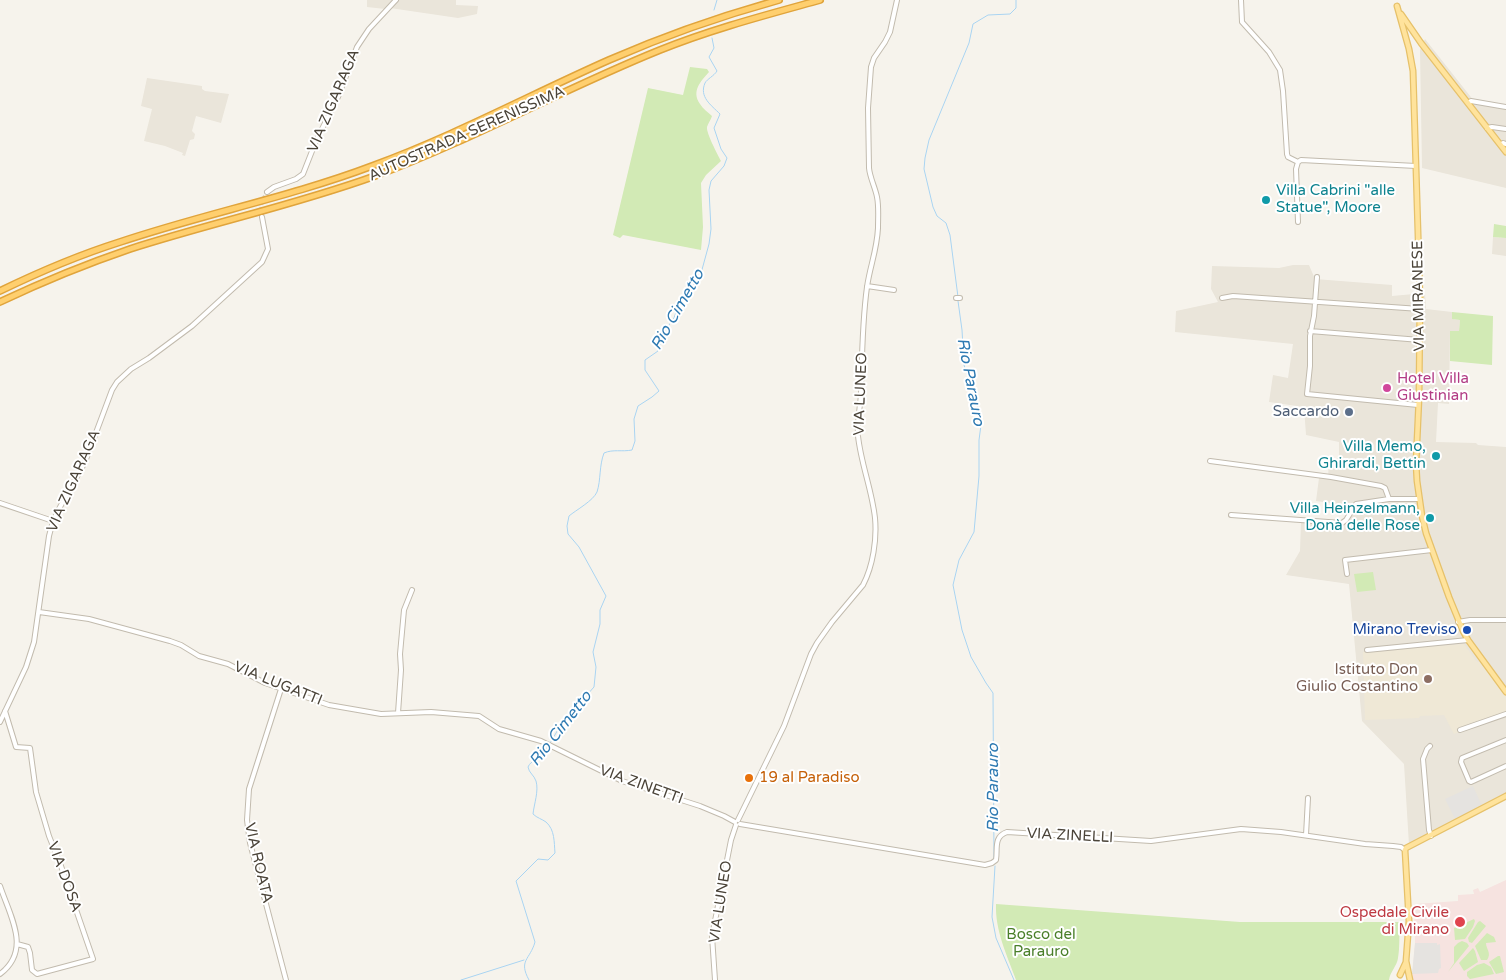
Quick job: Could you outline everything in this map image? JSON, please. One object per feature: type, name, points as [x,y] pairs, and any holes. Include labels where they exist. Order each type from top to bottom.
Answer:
[{"type":"highway","name":"AUTOSTRADA SERENISSIMA","points":[[0,291],[60,264],[122,241],[284,194],[371,166],[480,120],[648,44],[716,19],[778,0]]},
{"type":"highway","name":"AUTOSTRADA SERENISSIMA","points":[[0,302],[65,274],[132,249],[289,204],[373,177],[445,148],[573,88],[660,50],[738,22],[820,0]]},
{"type":"main road","name":"VIA MIRANESE","points":[[1394,0],[1418,39],[1487,128],[1503,144],[1506,152]]},
{"type":"main road","name":"VIA MIRANESE","points":[[1397,6],[1412,58]]},
{"type":"main road","name":"VIA MIRANESE","points":[[1411,29],[1420,309],[1416,463],[1419,499],[1424,525],[1458,622],[1468,640],[1504,684],[1506,692]]},
{"type":"main road","points":[[1410,43],[1413,39],[1418,39]]},
{"type":"main road","points":[[1409,978],[1406,961],[1409,921],[1406,848],[1506,796]]},
{"type":"main road","points":[[1399,978],[1406,961]]},
{"type":"main road","points":[[1399,978],[1405,974],[1409,978]]},
{"type":"street","name":"VIA ZIGARAGA","points":[[267,192],[274,187],[296,180],[303,174],[316,141],[343,86],[357,47],[373,24],[396,0]]},
{"type":"street","name":"VIA LUNEO","points":[[716,980],[712,936],[731,840],[737,823],[784,726],[811,654],[832,622],[863,584],[869,570],[874,547],[875,518],[861,452],[858,423],[861,403],[863,330],[867,286],[876,250],[878,227],[876,195],[869,168],[869,78],[874,58],[890,32],[897,0]]},
{"type":"street","points":[[1241,0],[1242,22],[1269,52],[1280,70],[1288,157],[1298,162],[1305,159],[1389,166],[1416,166]]},
{"type":"street","points":[[1468,103],[1471,101],[1506,107]]},
{"type":"street","points":[[1487,128],[1492,126],[1506,129]]},
{"type":"street","points":[[1298,162],[1296,169],[1298,222]]},
{"type":"street","name":"VIA ZIGARAGA","points":[[0,722],[31,654],[53,521],[85,462],[112,390],[117,382],[131,369],[180,336],[259,266],[265,258],[268,249],[262,217]]},
{"type":"street","points":[[1317,278],[1316,302],[1310,332],[1310,366],[1307,394],[1418,405]]},
{"type":"street","points":[[867,286],[894,290]]},
{"type":"street","points":[[1222,298],[1233,296],[1420,309]]},
{"type":"street","points":[[1310,332],[1420,340]]},
{"type":"street","points":[[1210,462],[1331,476],[1382,486],[1385,488],[1389,499]]},
{"type":"street","points":[[1231,515],[1342,523],[1356,504],[1389,499],[1419,499]]},
{"type":"street","points":[[0,503],[53,521]]},
{"type":"street","points":[[1347,574],[1345,560],[1432,550]]},
{"type":"street","points":[[398,713],[404,610],[412,590]]},
{"type":"street","name":"VIA LUGATTI","points":[[39,612],[89,618],[170,641],[181,645],[198,656],[228,664],[252,677],[281,689],[329,705],[381,714],[431,712],[476,715],[486,719],[499,729],[548,745]]},
{"type":"street","points":[[1458,622],[1506,620]]},
{"type":"street","points":[[1367,650],[1468,640]]},
{"type":"street","name":"VIA ROATA","points":[[281,689],[249,789],[247,820],[250,843],[286,980]]},
{"type":"street","name":"VIA DOSA","points":[[5,711],[16,747],[30,748],[36,792],[49,836],[93,958],[36,973],[32,970],[29,949],[26,946],[17,944]]},
{"type":"street","points":[[1460,730],[1506,714]]},
{"type":"street","points":[[1506,740],[1462,758],[1461,762],[1471,782],[1506,766]]},
{"type":"street","name":"VIA ZINETTI","points":[[548,745],[622,780],[700,806],[737,823]]},
{"type":"street","points":[[1430,746],[1427,749],[1424,760],[1431,836]]},
{"type":"street","points":[[1306,835],[1308,798]]},
{"type":"street","name":"VIA ZINELLI","points":[[737,823],[985,865],[992,864],[996,860],[997,840],[999,836],[1007,832],[1151,840],[1241,829],[1401,847],[1405,850]]},
{"type":"street","points":[[0,886],[16,932],[17,944],[17,950],[10,965],[0,974]]},
{"type":"shaded area","points":[[367,0],[394,0],[385,9],[367,7]]},
{"type":"shaded area","points":[[398,0],[456,0],[456,5],[478,6],[477,14],[458,18],[390,8]]},
{"type":"shaded area","points":[[1425,39],[1474,101],[1506,105],[1506,188],[1422,168],[1420,50]]},
{"type":"shaded area","points":[[147,78],[202,86],[202,89],[205,91],[229,94],[221,123],[196,116],[192,131],[195,134],[194,139],[190,140],[185,156],[182,155],[183,153],[165,146],[144,141],[152,109],[141,106]]},
{"type":"shaded area","points":[[1493,237],[1506,238],[1506,256],[1492,254]]},
{"type":"shaded area","points":[[1293,265],[1309,265],[1315,279],[1392,285],[1392,296],[1425,293],[1426,309],[1452,312],[1453,319],[1460,320],[1459,331],[1450,331],[1449,404],[1438,403],[1436,442],[1476,443],[1478,445],[1506,447],[1506,794],[1409,845],[1404,764],[1362,721],[1349,584],[1286,575],[1300,551],[1301,522],[1342,527],[1358,507],[1316,501],[1319,478],[1328,479],[1329,459],[1339,458],[1339,442],[1306,435],[1304,407],[1269,402],[1273,375],[1288,378],[1293,344],[1175,332],[1176,311],[1218,302],[1211,289],[1212,266],[1279,268]]},
{"type":"shaded area","name":"Istituto Don Giulio Costantino","points":[[1464,644],[1506,696],[1506,713],[1458,728],[1459,732],[1454,734],[1444,715],[1365,720],[1363,652]]},
{"type":"shaded area","points":[[1473,786],[1482,806],[1455,819],[1445,799]]},
{"type":"shaded area","name":"Ospedale Civile di Mirano","points":[[1506,880],[1506,980],[1412,980],[1415,943],[1414,904],[1458,901],[1458,895],[1474,894],[1473,890],[1478,888],[1480,892]]},
{"type":"shaded area","points":[[1415,943],[1440,944],[1441,968],[1438,973],[1412,974]]},
{"type":"green space","points":[[690,67],[707,69],[709,72],[698,86],[696,95],[701,106],[712,116],[707,130],[721,161],[706,175],[701,183],[703,227],[701,250],[623,235],[620,238],[613,235],[648,88],[683,95]]},
{"type":"green space","points":[[1494,224],[1506,226],[1506,238],[1493,237]]},
{"type":"green space","points":[[1452,312],[1493,316],[1492,365],[1450,361],[1450,331],[1459,331],[1460,320],[1452,319]]},
{"type":"green space","points":[[1373,572],[1376,590],[1357,592],[1354,574]]},
{"type":"green space","name":"Bosco del Parauro","points":[[996,904],[1240,922],[1400,922],[1399,954],[1389,980],[1016,980],[997,924]]},
{"type":"green space","points":[[1474,919],[1473,927],[1465,939],[1455,940],[1454,928]]},
{"type":"green space","points":[[1480,921],[1486,926],[1472,943],[1469,942],[1468,938]]},
{"type":"green space","points":[[1487,933],[1494,937],[1496,942],[1486,943],[1489,953],[1488,958],[1487,960],[1481,960],[1475,946]]},
{"type":"green space","points":[[1462,941],[1469,946],[1448,972],[1454,963],[1454,947]]},
{"type":"green space","points":[[1473,948],[1478,962],[1464,971],[1459,963]]},
{"type":"green space","points":[[1500,956],[1504,972],[1496,974],[1489,962]]},
{"type":"green space","points":[[1484,963],[1491,967],[1494,974],[1470,979],[1467,976],[1467,972],[1477,965]]},
{"type":"waterway","points":[[714,10],[717,0]]},
{"type":"waterway","name":"Rio Parauro","points":[[958,297],[950,235],[946,223],[937,216],[933,207],[924,169],[925,158],[929,140],[969,43],[973,24],[988,15],[1010,14],[1016,8],[1016,0]]},
{"type":"waterway","name":"Rio Cimetto","points":[[529,980],[525,964],[535,942],[516,881],[538,859],[548,860],[555,853],[554,836],[549,825],[533,814],[537,785],[528,767],[543,755],[559,728],[568,721],[577,706],[594,687],[596,667],[593,652],[600,624],[600,610],[606,596],[579,547],[568,534],[567,526],[569,516],[588,502],[597,492],[604,453],[632,450],[635,441],[634,419],[638,406],[659,391],[645,370],[645,360],[658,351],[664,332],[674,318],[680,300],[700,277],[711,229],[709,190],[711,181],[724,166],[727,158],[721,149],[714,128],[720,114],[707,100],[704,92],[705,83],[717,71],[709,57],[714,48],[712,38]]},
{"type":"waterway","name":"Rio Parauro","points":[[958,301],[964,365],[979,411],[981,425],[974,532],[959,560],[953,585],[962,630],[971,657],[993,693],[994,858]]},
{"type":"waterway","name":"Rio Parauro","points":[[995,866],[992,917],[996,938],[1014,980]]},
{"type":"waterway","points":[[461,980],[524,960]]},
{"type":"tunnel","points":[[262,217],[261,204],[267,192]]},
{"type":"place","name":"Villa Cabrini \"alle Statue\", Moore","points":[[1266,200]]},
{"type":"place","name":"Hotel Villa Giustinian","points":[[1387,388]]},
{"type":"place","name":"Saccardo","points":[[1349,412]]},
{"type":"place","name":"Villa Memo, Ghirardi, Bettin","points":[[1436,456]]},
{"type":"place","name":"Villa Heinzelmann, Donà delle Rose","points":[[1430,518]]},
{"type":"place","name":"Mirano Treviso","points":[[1467,630]]},
{"type":"place","name":"Istituto Don Giulio Costantino","points":[[1428,679]]},
{"type":"place","name":"19 al Paradiso","points":[[749,778]]},
{"type":"place","name":"Ospedale Civile di Mirano","points":[[1460,922]]}]
